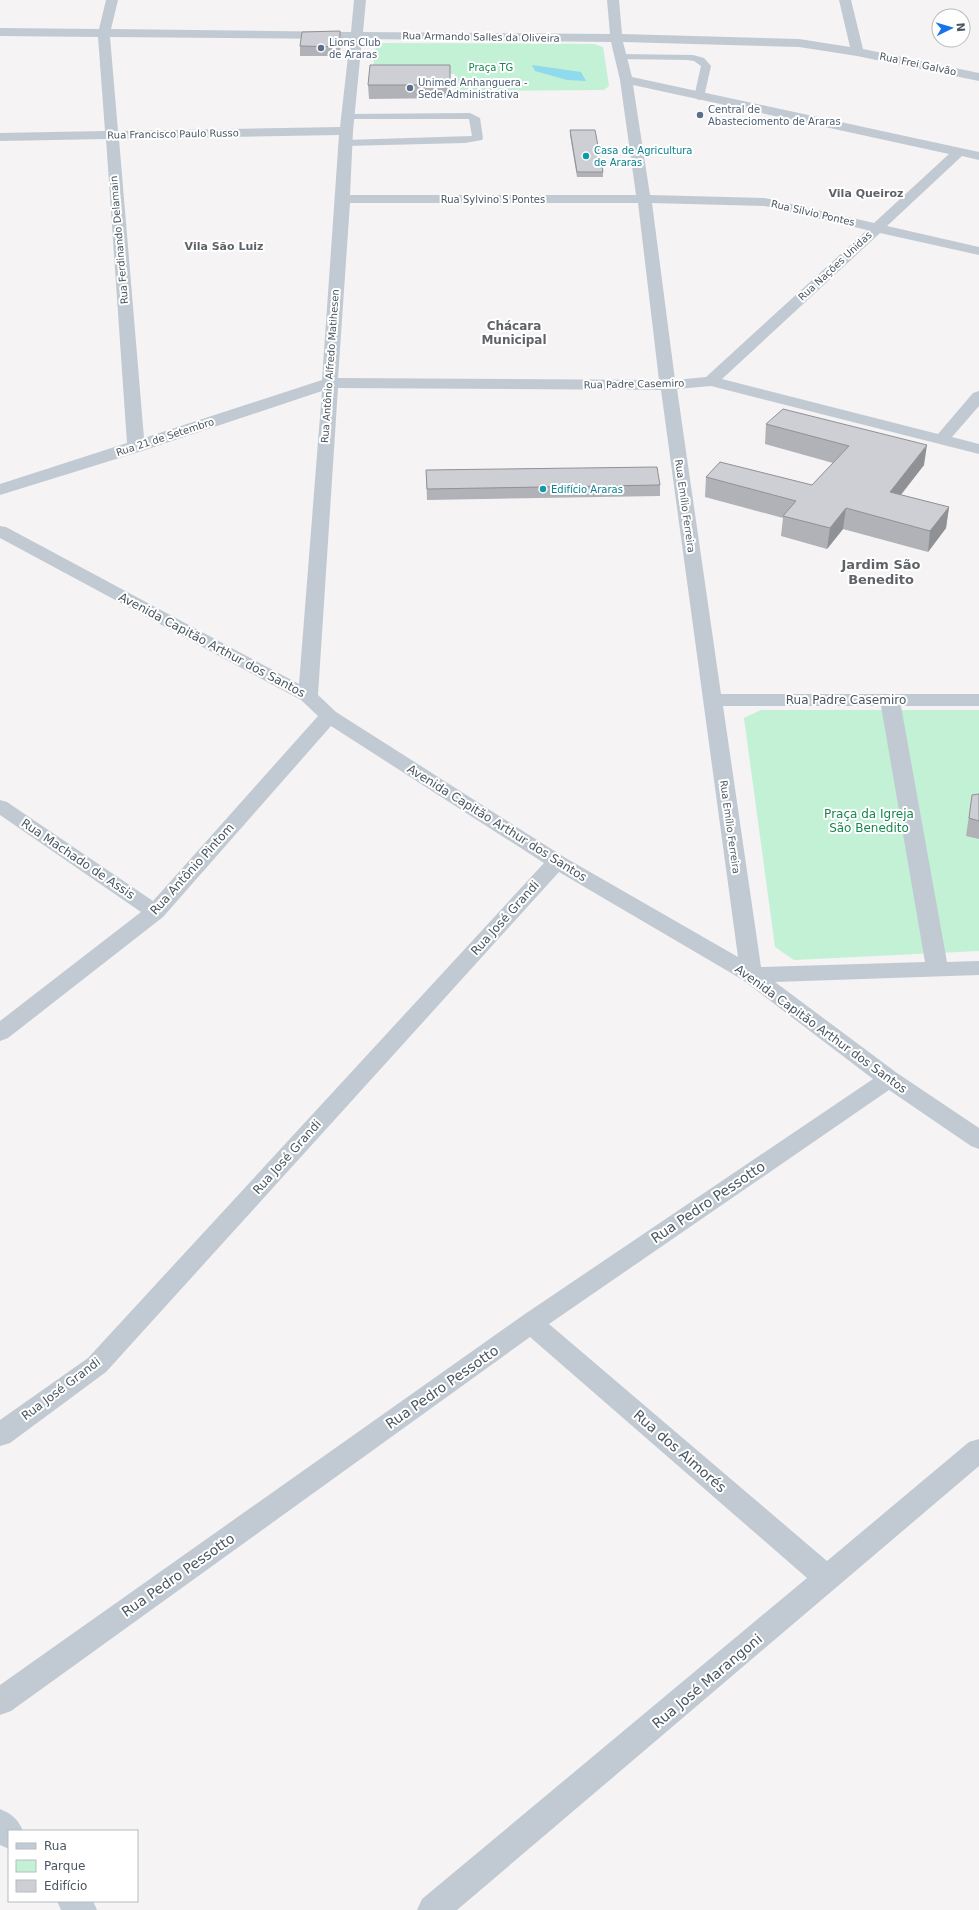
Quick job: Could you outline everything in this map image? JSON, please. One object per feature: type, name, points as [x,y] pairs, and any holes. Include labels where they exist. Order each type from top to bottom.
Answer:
[{"type":"main road","points":[[0,1824],[8,1833]]},
{"type":"main road","points":[[74,1902],[81,1910]]},
{"type":"street","name":"Rua Ferdinando Delamain","points":[[112,0],[104,33],[136,447]]},
{"type":"street","name":"Rua Antônio Alfredo Matihesen","points":[[308,696],[343,199],[346,131],[355,35],[360,0]]},
{"type":"street","name":"Rua Emílio Ferreira","points":[[613,0],[616,38],[626,80],[644,199],[668,385],[751,975]]},
{"type":"street","points":[[845,0],[857,52]]},
{"type":"street","name":"Rua Armando Salles da Oliveira","points":[[0,32],[616,38],[798,43],[857,52]]},
{"type":"street","name":"Rua Frei Galvão","points":[[857,52],[979,77]]},
{"type":"street","points":[[626,80],[699,97],[979,156]]},
{"type":"street","name":"Rua Francisco Paulo Russo","points":[[0,137],[346,131]]},
{"type":"street","name":"Rua Nações Unidas","points":[[711,381],[959,152]]},
{"type":"street","name":"Rua Sylvino S Pontes","points":[[343,199],[644,199]]},
{"type":"street","name":"Rua Silvio Pontes","points":[[644,199],[765,202],[979,252]]},
{"type":"street","name":"Rua Padre Casemiro","points":[[329,383],[668,385],[711,381],[979,449]]},
{"type":"street","name":"Rua 21 de Setembro","points":[[0,490],[329,383]]},
{"type":"street","points":[[941,440],[979,396]]},
{"type":"street","name":"Avenida Capitão Arthur dos Santos","points":[[0,531],[308,696],[329,716],[557,862],[751,975],[889,1079],[979,1140]]},
{"type":"street","name":"Rua Padre Casemiro","points":[[713,700],[979,700]]},
{"type":"street","points":[[890,700],[937,970]]},
{"type":"street","name":"Rua Antônio Pintom","points":[[0,1033],[155,912],[329,716]]},
{"type":"street","name":"Rua Machado de Assis","points":[[0,806],[155,912]]},
{"type":"street","name":"Rua José Grandi","points":[[0,1435],[97,1365],[557,862]]},
{"type":"street","points":[[751,975],[979,968]]},
{"type":"street","name":"Rua Pedro Pessotto","points":[[0,1702],[531,1323],[889,1079]]},
{"type":"street","name":"Rua dos Aimorés","points":[[531,1323],[828,1579]]},
{"type":"street","name":"Rua José Marangoni","points":[[433,1910],[828,1579],[979,1450]]},
{"type":"lane","points":[[621,57],[697,58],[706,66],[699,97]]},
{"type":"lane","points":[[470,116],[475,118],[478,138],[465,140],[346,131],[470,116]]},
{"type":"green space","name":"Praça TG","points":[[384,43],[594,44],[603,47],[609,86],[604,90],[455,91],[455,74],[385,74],[373,70],[376,45]]},
{"type":"green space","name":"Praça da Igreja São Benedito","points":[[761,710],[979,710],[979,951],[794,960],[775,947],[744,718]]},
{"type":"water","points":[[532,65],[581,72],[586,81],[567,80],[535,71]]},
{"type":"building","points":[[340,31],[340,47],[300,46],[302,32]]},
{"type":"building","points":[[370,65],[450,65],[450,85],[368,85]]},
{"type":"building","name":"Casa de Agricultura de Araras","points":[[570,130],[595,130],[603,172],[577,172]]},
{"type":"building","points":[[783,409],[927,445],[890,492],[949,507],[930,531],[846,508],[830,528],[783,516],[796,501],[706,477],[720,462],[812,485],[849,446],[766,424]]},
{"type":"building","points":[[657,467],[660,485],[427,489],[426,470]]},
{"type":"building","points":[[979,794],[979,821],[969,818],[972,795]]},
{"type":"place","name":"Lions Club de Araras","points":[[321,48]]},
{"type":"place","name":"Unimed Anhanguera - Sede Administrativa","points":[[410,88]]},
{"type":"place","name":"Central de Abasteciomento de Araras","points":[[700,115]]},
{"type":"place","name":"Casa de Agricultura de Araras","points":[[586,156]]},
{"type":"place","name":"Edifício Araras","points":[[543,489]]},
{"type":"district","name":"Vila Queiroz","points":[[866,193]]},
{"type":"district","name":"Vila São Luiz","points":[[224,246]]},
{"type":"district","name":"Chácara Municipal","points":[[514,333]]},
{"type":"district","name":"Jardim São Benedito","points":[[881,572]]}]
